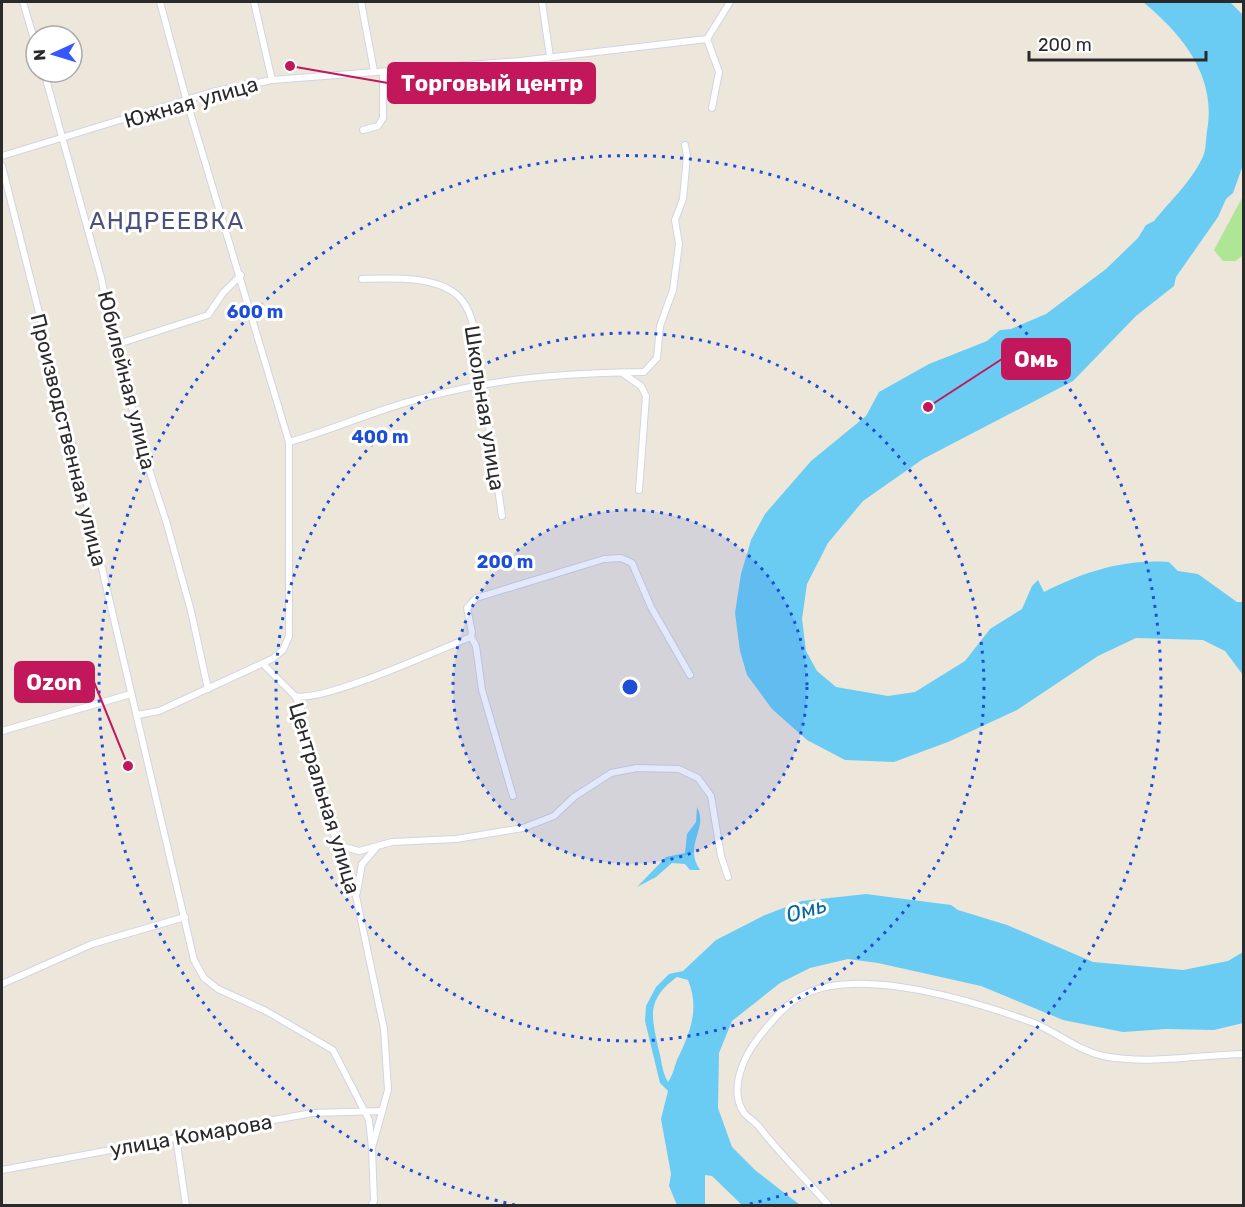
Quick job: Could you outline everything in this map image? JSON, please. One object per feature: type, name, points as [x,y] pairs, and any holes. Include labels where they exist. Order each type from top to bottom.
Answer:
[{"type":"street","points":[[22,2],[29,24]]},
{"type":"street","points":[[137,714],[159,711],[263,663],[283,650],[289,636],[289,442],[241,275],[187,102],[160,2]]},
{"type":"street","points":[[254,2],[272,80]]},
{"type":"street","points":[[360,2],[374,71]]},
{"type":"street","points":[[542,2],[550,57]]},
{"type":"street","points":[[712,108],[719,72],[707,39],[730,2]]},
{"type":"street","name":"Южная улица","points":[[2,156],[187,102],[212,92],[272,80],[550,57],[707,39]]},
{"type":"street","points":[[363,130],[378,126],[383,118],[383,72]]},
{"type":"street","name":"Юбилейная улица","points":[[47,84],[101,277],[115,345],[146,460],[169,532],[208,689]]},
{"type":"street","points":[[289,442],[416,399],[521,377],[644,372],[657,358],[660,326],[673,290],[680,244],[675,220],[683,199],[686,145]]},
{"type":"street","name":"Производственная улица","points":[[2,166],[60,393],[195,960],[199,970],[211,984],[266,1011],[333,1050],[338,1056],[363,1111]]},
{"type":"street","points":[[115,345],[208,315],[223,293],[241,275]]},
{"type":"street","name":"Школьная улица","points":[[362,279],[429,283],[449,290],[459,297],[473,325],[502,516]]},
{"type":"street","points":[[621,372],[641,386],[646,396],[639,490]]},
{"type":"street","points":[[513,796],[482,690],[476,646],[471,637],[467,608],[476,598],[604,559],[621,558],[632,563],[651,607],[690,675]]},
{"type":"street","points":[[295,696],[312,696],[366,680],[471,637]]},
{"type":"street","name":"Центральная улица","points":[[263,663],[295,696],[307,729],[323,803],[356,896],[384,1029],[388,1090],[372,1148],[372,1203]]},
{"type":"street","points":[[2,731],[131,694]]},
{"type":"street","points":[[337,844],[354,851],[379,845],[465,838],[524,828],[554,816],[574,797],[611,773],[637,768],[679,769],[698,778],[711,796],[721,856],[728,877]]},
{"type":"street","points":[[356,896],[362,864],[379,845]]},
{"type":"street","points":[[2,984],[92,944],[185,917]]},
{"type":"street","points":[[829,1206],[791,1162],[771,1144],[759,1126],[744,1114],[738,1088],[744,1060],[752,1046],[790,1003],[806,993],[858,981],[942,996],[1036,1024],[1083,1050],[1104,1056],[1178,1060],[1244,1053]]},
{"type":"street","points":[[363,1111],[369,1120],[372,1148]]},
{"type":"street","name":"улица Комарова","points":[[2,1170],[312,1113],[382,1111]]},
{"type":"street","points":[[176,1137],[186,1206]]},
{"type":"green space","points":[[1243,196],[1243,255],[1236,261],[1223,261],[1214,250]]},
{"type":"water","points":[[1143,2],[1230,2],[1243,15],[1243,165],[1233,193],[1226,199],[1218,217],[1176,277],[1174,286],[1136,316],[1073,381],[923,459],[863,501],[828,543],[807,584],[802,619],[806,651],[817,671],[836,687],[888,696],[915,692],[965,661],[990,629],[1022,609],[1032,586],[1038,580],[1044,592],[1074,578],[1104,568],[1136,563],[1169,562],[1178,571],[1198,574],[1237,602],[1243,602],[1243,675],[1225,651],[1203,640],[1136,638],[1098,656],[1017,710],[948,742],[894,762],[845,760],[807,740],[772,709],[747,675],[740,651],[735,613],[741,574],[751,540],[765,514],[811,461],[866,416],[879,392],[929,364],[987,341],[1000,330],[1011,329],[1046,314],[1106,269],[1138,238],[1146,225],[1154,221],[1188,181],[1205,151],[1209,111],[1207,93],[1202,75],[1183,43],[1171,28]]},
{"type":"water","points":[[697,807],[700,822],[694,852],[695,861],[700,870],[690,870],[685,864],[672,863],[656,877],[637,887],[666,857],[685,853],[687,834],[696,822]]},
{"type":"water","points":[[866,894],[951,905],[958,910],[1007,925],[1093,962],[1183,970],[1228,961],[1243,952],[1243,1023],[1214,1030],[1166,1029],[1123,1032],[1063,1020],[981,986],[878,963],[848,959],[810,968],[780,983],[732,1021],[719,1053],[718,1108],[732,1147],[755,1170],[800,1205],[742,1205],[712,1176],[705,1175],[705,1205],[677,1205],[669,1186],[671,1174],[661,1119],[668,1091],[660,1083],[645,1021],[646,1006],[656,987],[669,974],[683,971],[716,940],[765,915],[802,901]],"holes":[[[677,977],[688,980],[693,1001],[692,1021],[668,1082],[663,1071],[656,1039],[653,1010],[655,1002],[667,985]]]},
{"type":"place","name":"Торговый центр","points":[[290,66]]},
{"type":"place","name":"Омь","points":[[928,407]]},
{"type":"place","name":"Ozon","points":[[128,766]]},
{"type":"district","name":"АНДРЕЕВКА","points":[[167,221]]}]
